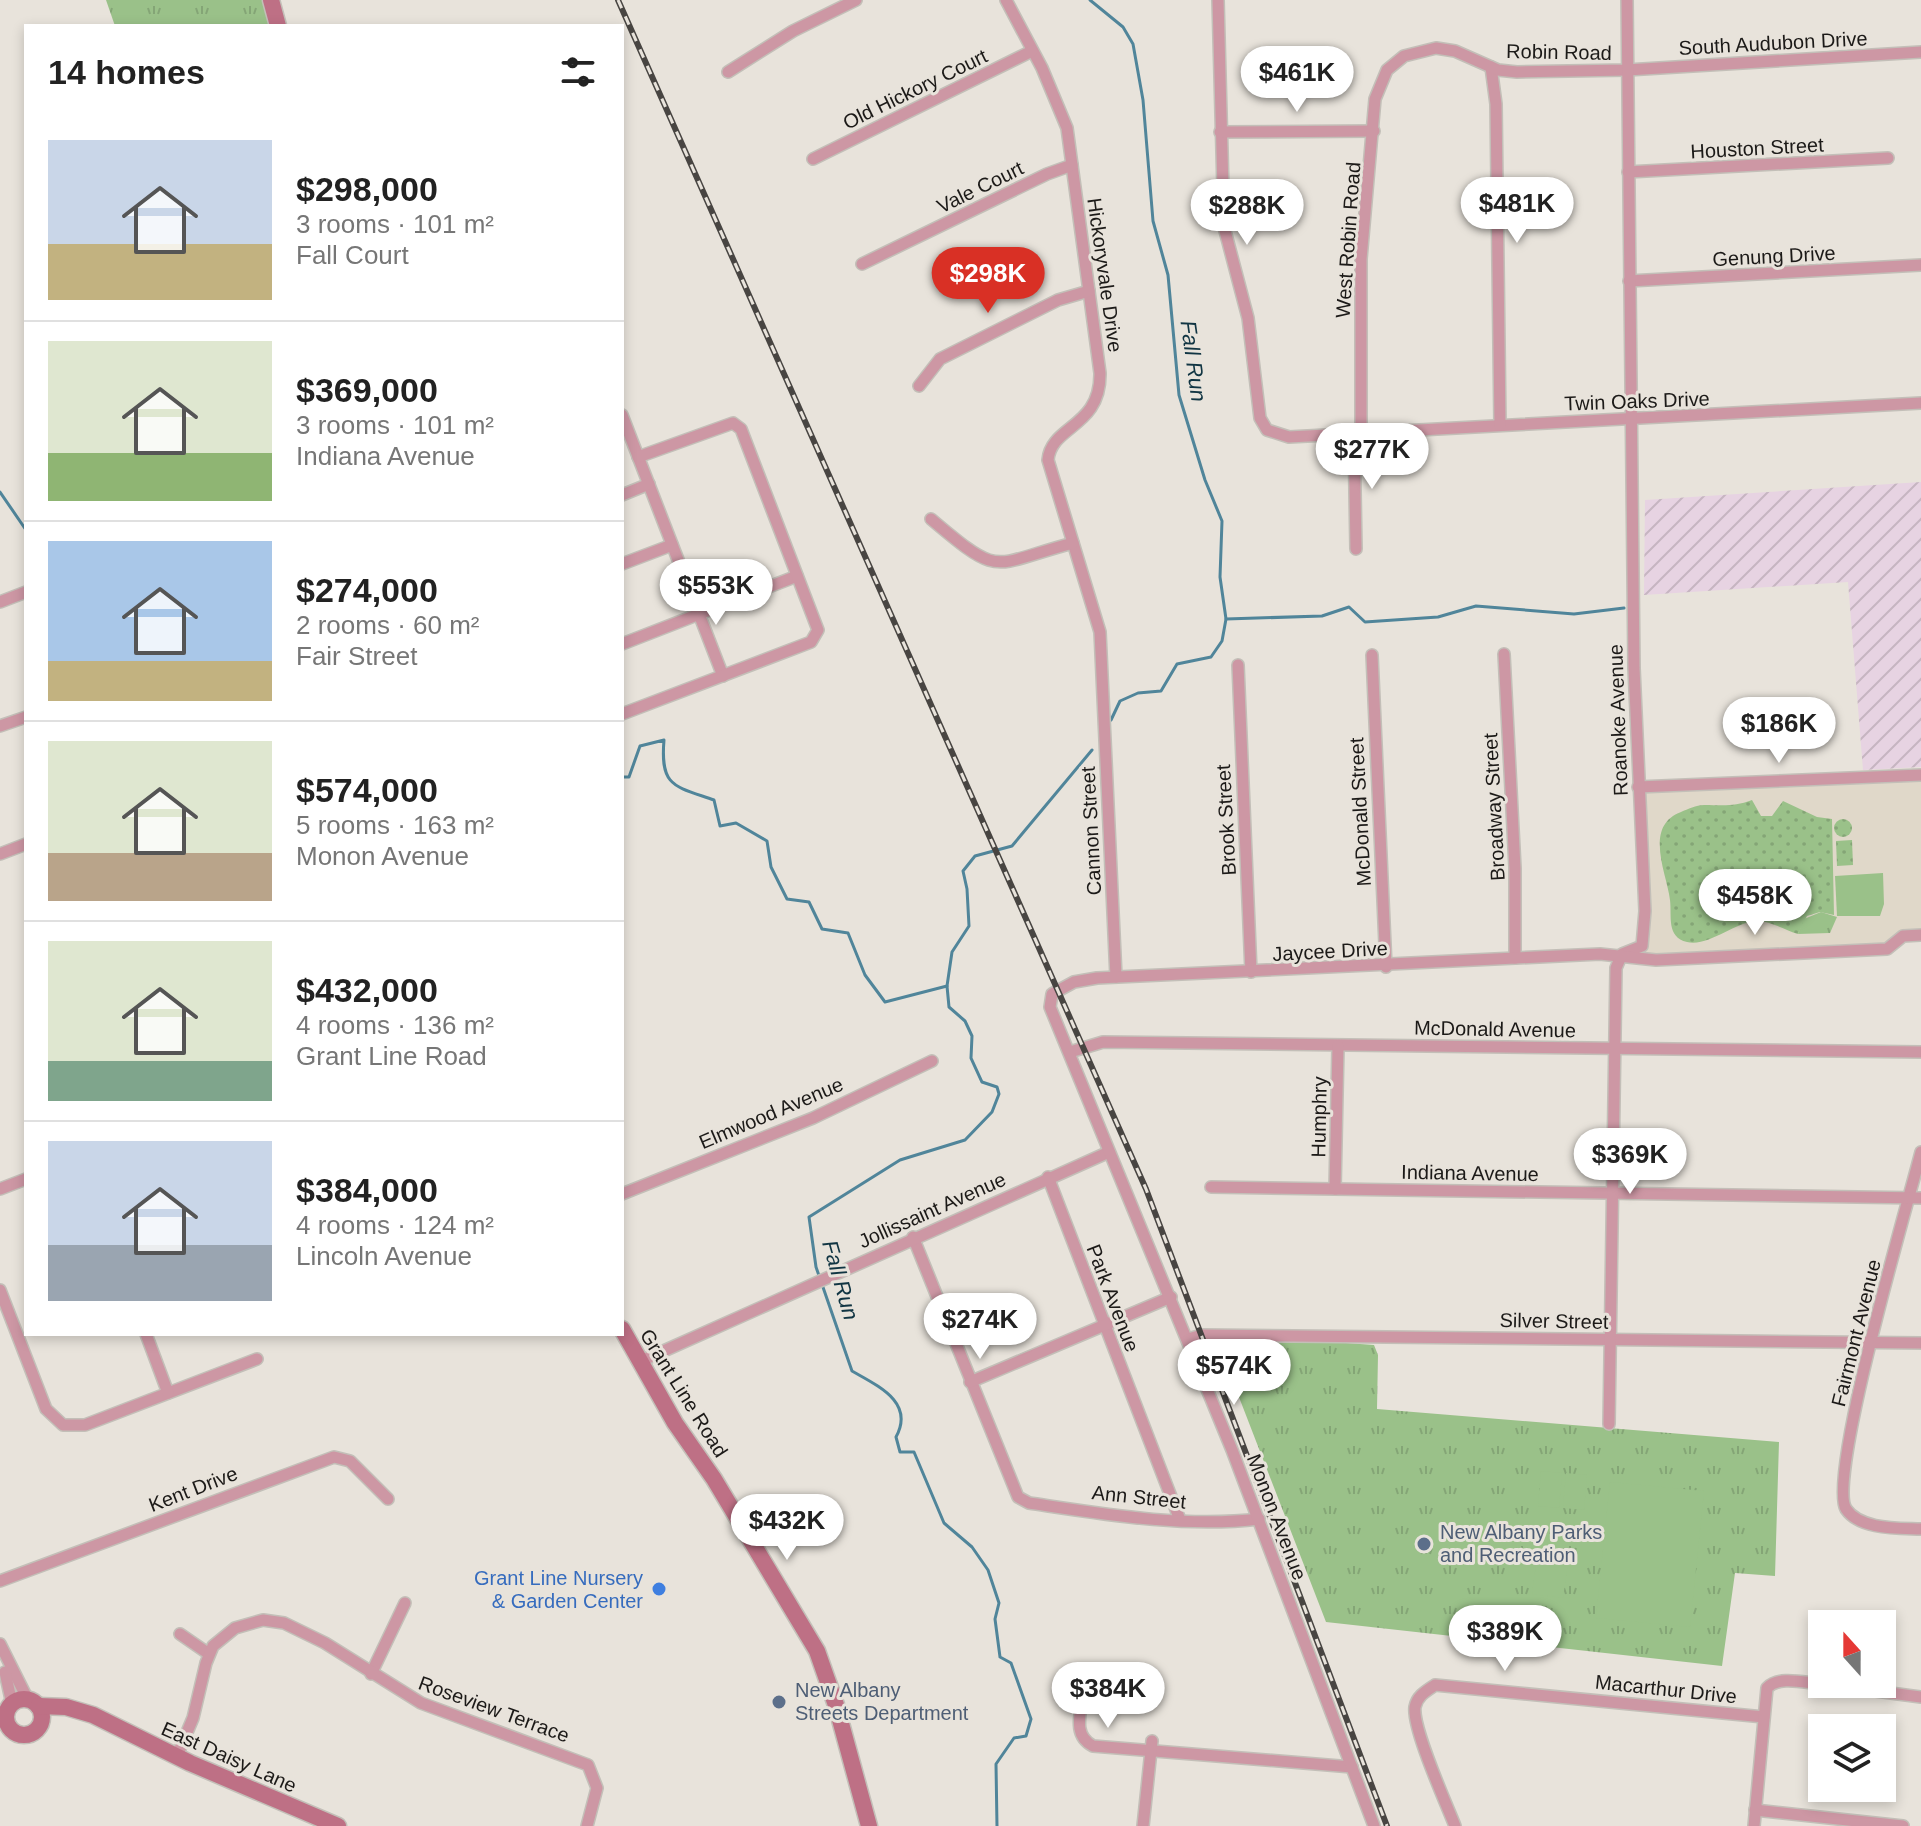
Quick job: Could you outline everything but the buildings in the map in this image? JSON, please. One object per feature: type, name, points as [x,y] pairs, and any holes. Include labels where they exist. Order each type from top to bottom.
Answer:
[{"type":"main road","points":[[271,0],[277,24]]},
{"type":"main road","name":"Grant Line Road","points":[[624,1333],[817,1651],[838,1712],[869,1826]]},
{"type":"main road","name":"East Daisy Lane","points":[[17,1717],[59,1715],[105,1723],[338,1826]]},
{"type":"street","points":[[728,72],[793,31],[856,0]]},
{"type":"street","name":"Hickoryvale Drive","points":[[1006,0],[1064,118],[1072,165],[1100,373],[1099,393],[1080,424],[1052,445],[1048,460],[1097,615],[1103,684]]},
{"type":"street","points":[[1218,0],[1220,132],[1374,131]]},
{"type":"street","name":"Roanoke Avenue","points":[[1621,956],[1640,949],[1644,940],[1631,421],[1627,0]]},
{"type":"street","name":"West Robin Road","points":[[1356,549],[1361,259],[1378,89],[1387,70],[1404,56],[1436,48],[1455,51],[1491,67]]},
{"type":"street","name":"Old Hickory Court","points":[[813,159],[1032,51]]},
{"type":"street","name":"South Audubon Drive","points":[[1627,70],[1921,52]]},
{"type":"street","points":[[1491,67],[1496,120],[1500,425]]},
{"type":"street","name":"Robin Road","points":[[1491,67],[1517,72],[1627,70]]},
{"type":"street","name":"Twin Oaks Drive","points":[[1220,132],[1224,227],[1248,318],[1263,426],[1281,437],[1631,421],[1921,403]]},
{"type":"street","name":"Houston Street","points":[[1628,172],[1888,158]]},
{"type":"street","name":"Vale Court","points":[[862,264],[1047,174],[1072,165]]},
{"type":"street","name":"Genung Drive","points":[[1629,281],[1921,265]]},
{"type":"street","points":[[919,386],[940,359],[1058,300],[1089,291]]},
{"type":"street","points":[[624,420],[723,676]]},
{"type":"street","points":[[624,713],[811,642],[818,630],[741,429],[733,423],[638,457]]},
{"type":"street","points":[[624,494],[649,484]]},
{"type":"street","points":[[931,519],[976,556],[991,563],[1008,563],[1073,543]]},
{"type":"street","points":[[624,563],[672,545]]},
{"type":"street","points":[[624,643],[797,576]]},
{"type":"street","points":[[0,602],[24,596]]},
{"type":"street","name":"Broadway Street","points":[[1504,654],[1515,868],[1515,958]]},
{"type":"street","name":"McDonald Street","points":[[1372,655],[1386,967]]},
{"type":"street","name":"Brook Street","points":[[1238,665],[1251,972]]},
{"type":"street","name":"Cannon Street","points":[[1103,684],[1116,977]]},
{"type":"street","points":[[0,726],[24,718]]},
{"type":"street","points":[[1638,787],[1921,775]]},
{"type":"street","points":[[0,854],[24,845]]},
{"type":"street","name":"Jaycee Drive","points":[[1049,1002],[1052,994],[1074,982],[1116,977],[1386,967],[1515,958],[1621,956],[1656,960],[1887,949],[1903,936],[1921,935]]},
{"type":"street","points":[[1609,1424],[1616,968],[1621,956]]},
{"type":"street","name":"Monon Avenue","points":[[1049,1002],[1259,1519],[1374,1826]]},
{"type":"street","name":"McDonald Avenue","points":[[1070,1052],[1103,1042],[1921,1052]]},
{"type":"street","name":"Humphry","points":[[1335,1189],[1338,1046]]},
{"type":"street","name":"Elmwood Avenue","points":[[624,1193],[813,1118],[932,1061]]},
{"type":"street","name":"Jollissaint Avenue","points":[[639,1362],[1109,1152]]},
{"type":"street","name":"Fairmont Avenue","points":[[1921,1152],[1915,1198],[1871,1342],[1842,1478],[1845,1506],[1858,1520],[1921,1529]]},
{"type":"street","name":"Park Avenue","points":[[1048,1177],[1180,1520]]},
{"type":"street","points":[[0,1189],[24,1180]]},
{"type":"street","name":"Indiana Avenue","points":[[1211,1187],[1915,1198]]},
{"type":"street","points":[[913,1237],[970,1382],[1171,1297]]},
{"type":"street","points":[[0,1290],[46,1409],[56,1422],[85,1425],[257,1359]]},
{"type":"street","name":"Silver Street","points":[[1188,1339],[1202,1335],[1921,1343]]},
{"type":"street","points":[[147,1336],[168,1393]]},
{"type":"street","name":"Ann Street","points":[[970,1382],[1018,1497],[1050,1506],[1180,1520],[1259,1519]]},
{"type":"street","name":"Kent Drive","points":[[0,1581],[334,1457],[350,1461],[388,1499]]},
{"type":"street","points":[[371,1674],[405,1603]]},
{"type":"street","name":"Roseview Terrace","points":[[209,1654],[235,1628],[253,1621],[274,1621],[325,1643],[421,1703],[588,1765],[597,1788],[587,1826]]},
{"type":"street","points":[[177,1756],[193,1718],[209,1654],[180,1634]]},
{"type":"street","points":[[0,1644],[17,1717]]},
{"type":"street","points":[[0,1656],[17,1717]]},
{"type":"street","points":[[1754,1826],[1767,1688],[1772,1683],[1783,1681],[1808,1683]]},
{"type":"street","name":"Macarthur Drive","points":[[1455,1826],[1416,1727],[1415,1707],[1421,1693],[1435,1685],[1764,1717]]},
{"type":"street","points":[[1083,1693],[1079,1730],[1084,1741],[1093,1746],[1151,1747],[1352,1767]]},
{"type":"street","points":[[1896,1694],[1921,1697]]},
{"type":"street","points":[[1143,1826],[1151,1747]]},
{"type":"street","points":[[1755,1810],[1903,1826]]},
{"type":"shaded area","points":[[1921,482],[1921,767],[1863,770],[1848,582],[1644,595],[1645,500]]},
{"type":"shaded area","points":[[1921,779],[1921,941],[1646,954],[1650,926],[1644,792]]},
{"type":"green space","points":[[106,0],[270,0],[276,24],[114,24]]},
{"type":"green space","points":[[1752,800],[1761,816],[1772,816],[1783,801],[1817,817],[1832,819],[1834,915],[1820,912],[1807,916],[1798,934],[1757,921],[1739,925],[1704,941],[1695,943],[1680,939],[1671,925],[1670,900],[1660,852],[1663,828],[1669,819],[1695,806],[1734,805]]},
{"type":"green space","points":[[1839,819],[1847,819],[1852,828],[1850,835],[1839,837],[1834,832],[1834,824]]},
{"type":"green space","points":[[1852,840],[1853,865],[1837,866],[1836,841]]},
{"type":"green space","points":[[1883,873],[1884,904],[1880,916],[1837,916],[1835,876]]},
{"type":"green space","points":[[1821,912],[1837,917],[1830,933],[1798,934],[1804,919]]},
{"type":"green space","points":[[1318,1341],[1374,1345],[1378,1355],[1377,1409],[1779,1442],[1775,1576],[1735,1573],[1722,1666],[1326,1622],[1220,1348],[1276,1348],[1277,1343]]},
{"type":"green space","points":[[1541,1471],[1562,1473],[1559,1508],[1538,1506]]},
{"type":"green space","points":[[1566,1473],[1587,1475],[1584,1510],[1563,1508]]},
{"type":"green space","points":[[1610,1482],[1704,1491],[1690,1627],[1596,1618]]},
{"type":"green space","points":[[1538,1550],[1569,1555],[1563,1598],[1532,1594]]},
{"type":"waterway","name":"Fall Run","points":[[1090,0],[1123,27],[1133,44],[1143,100],[1153,221],[1168,275],[1179,395],[1205,480],[1222,521],[1220,577],[1226,619],[1222,641],[1211,657],[1177,664],[1161,691],[1138,693],[1120,701],[1111,720]]},
{"type":"waterway","points":[[0,492],[24,527]]},
{"type":"waterway","points":[[1226,619],[1322,616],[1349,607],[1365,622],[1438,617],[1476,606],[1574,614],[1624,608]]},
{"type":"waterway","points":[[624,777],[629,777],[640,746],[664,740],[664,767],[672,782],[714,800],[720,826],[736,823],[767,841],[771,867],[787,899],[809,902],[822,929],[848,933],[865,975],[885,1002],[947,986]]},
{"type":"waterway","name":"Fall Run","points":[[997,1826],[996,1764],[1014,1738],[1026,1736],[1031,1719],[1011,1663],[1000,1657],[995,1619],[999,1603],[988,1570],[972,1547],[944,1523],[914,1452],[900,1452],[896,1437],[901,1414],[897,1405],[882,1389],[852,1371],[816,1267],[809,1217],[900,1160],[965,1140],[992,1112],[999,1094],[997,1087],[982,1082],[971,1058],[972,1036],[965,1021],[949,1007],[947,986],[952,952],[969,926],[963,871],[975,856],[1012,846],[1092,750]]},
{"type":"railway","points":[[618,0],[1146,1189],[1387,1826]]},
{"type":"place","name":"New Albany Parks and Recreation","points":[[1424,1544]]},
{"type":"place","name":"Grant Line Nursery & Garden Center","points":[[659,1589]]},
{"type":"place","name":"New Albany Streets Department","points":[[779,1702]]}]
